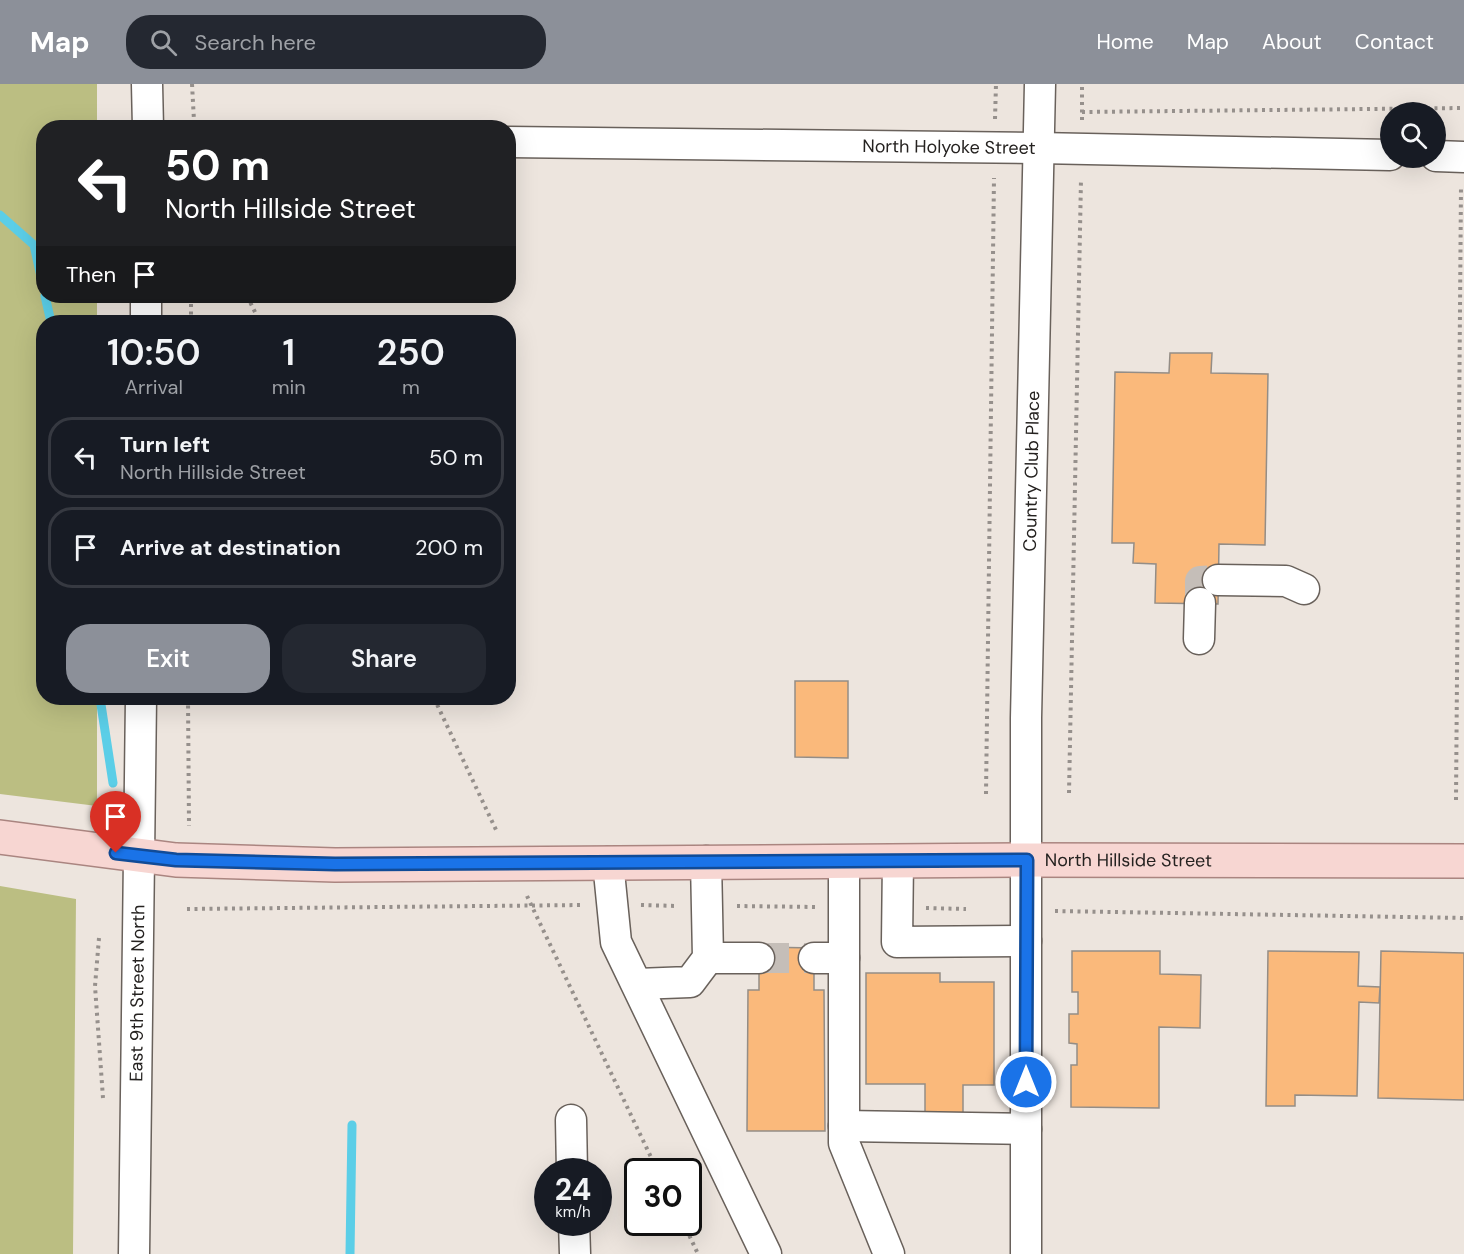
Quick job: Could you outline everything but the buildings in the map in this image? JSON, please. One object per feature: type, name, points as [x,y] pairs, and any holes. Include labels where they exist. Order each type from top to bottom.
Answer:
[{"type":"main road","name":"North Hillside Street","points":[[0,837],[176,860],[335,864],[1027,860],[1464,861]]},
{"type":"street","points":[[147,84],[148,120]]},
{"type":"street","name":"Country Club Place","points":[[1026,1254],[1027,706],[1040,84]]},
{"type":"street","name":"North Holyoke Street","points":[[516,142],[1081,148],[1380,155]]},
{"type":"street","points":[[1446,161],[1463,169]]},
{"type":"street","points":[[1218,580],[1286,581],[1304,589]]},
{"type":"street","points":[[1199,639],[1200,603]]},
{"type":"street","name":"East 9th Street North","points":[[134,1254],[141,705]]},
{"type":"street","points":[[637,984],[690,982],[708,958],[706,861]]},
{"type":"street","points":[[844,861],[844,1143],[889,1254]]},
{"type":"street","points":[[898,861],[897,942],[1026,941]]},
{"type":"street","points":[[608,862],[616,942],[766,1254]]},
{"type":"street","points":[[708,958],[759,958]]},
{"type":"street","points":[[814,958],[844,958]]},
{"type":"street","points":[[571,1120],[572,1158]]},
{"type":"street","points":[[844,1126],[1026,1129]]},
{"type":"street","points":[[574,1236],[575,1254]]},
{"type":"path","points":[[192,84],[194,120]]},
{"type":"path","points":[[986,794],[996,84]]},
{"type":"path","points":[[1069,793],[1082,84]]},
{"type":"path","points":[[1082,112],[1464,108]]},
{"type":"path","points":[[1456,800],[1463,169]]},
{"type":"path","points":[[188,705],[189,826]]},
{"type":"path","points":[[437,705],[651,1158]]},
{"type":"path","points":[[689,1236],[698,1254]]},
{"type":"green space","points":[[0,84],[97,84],[97,120],[36,120],[36,303],[97,303],[97,315],[36,315],[36,705],[97,705],[97,806],[0,794]]},
{"type":"green space","points":[[0,886],[76,899],[73,1254],[0,1254]]},
{"type":"waterway","points":[[0,215],[34,245],[36,254]]},
{"type":"waterway","points":[[47,303],[49,315]]},
{"type":"waterway","points":[[101,705],[113,783]]},
{"type":"waterway","points":[[350,1254],[352,1125]]},
{"type":"tunnel","points":[[1200,603],[1200,581],[1218,580]]},
{"type":"tunnel","points":[[759,958],[814,958]]},
{"type":"route","points":[[116,853],[176,860],[335,864],[1027,860],[1026,1082]]}]
